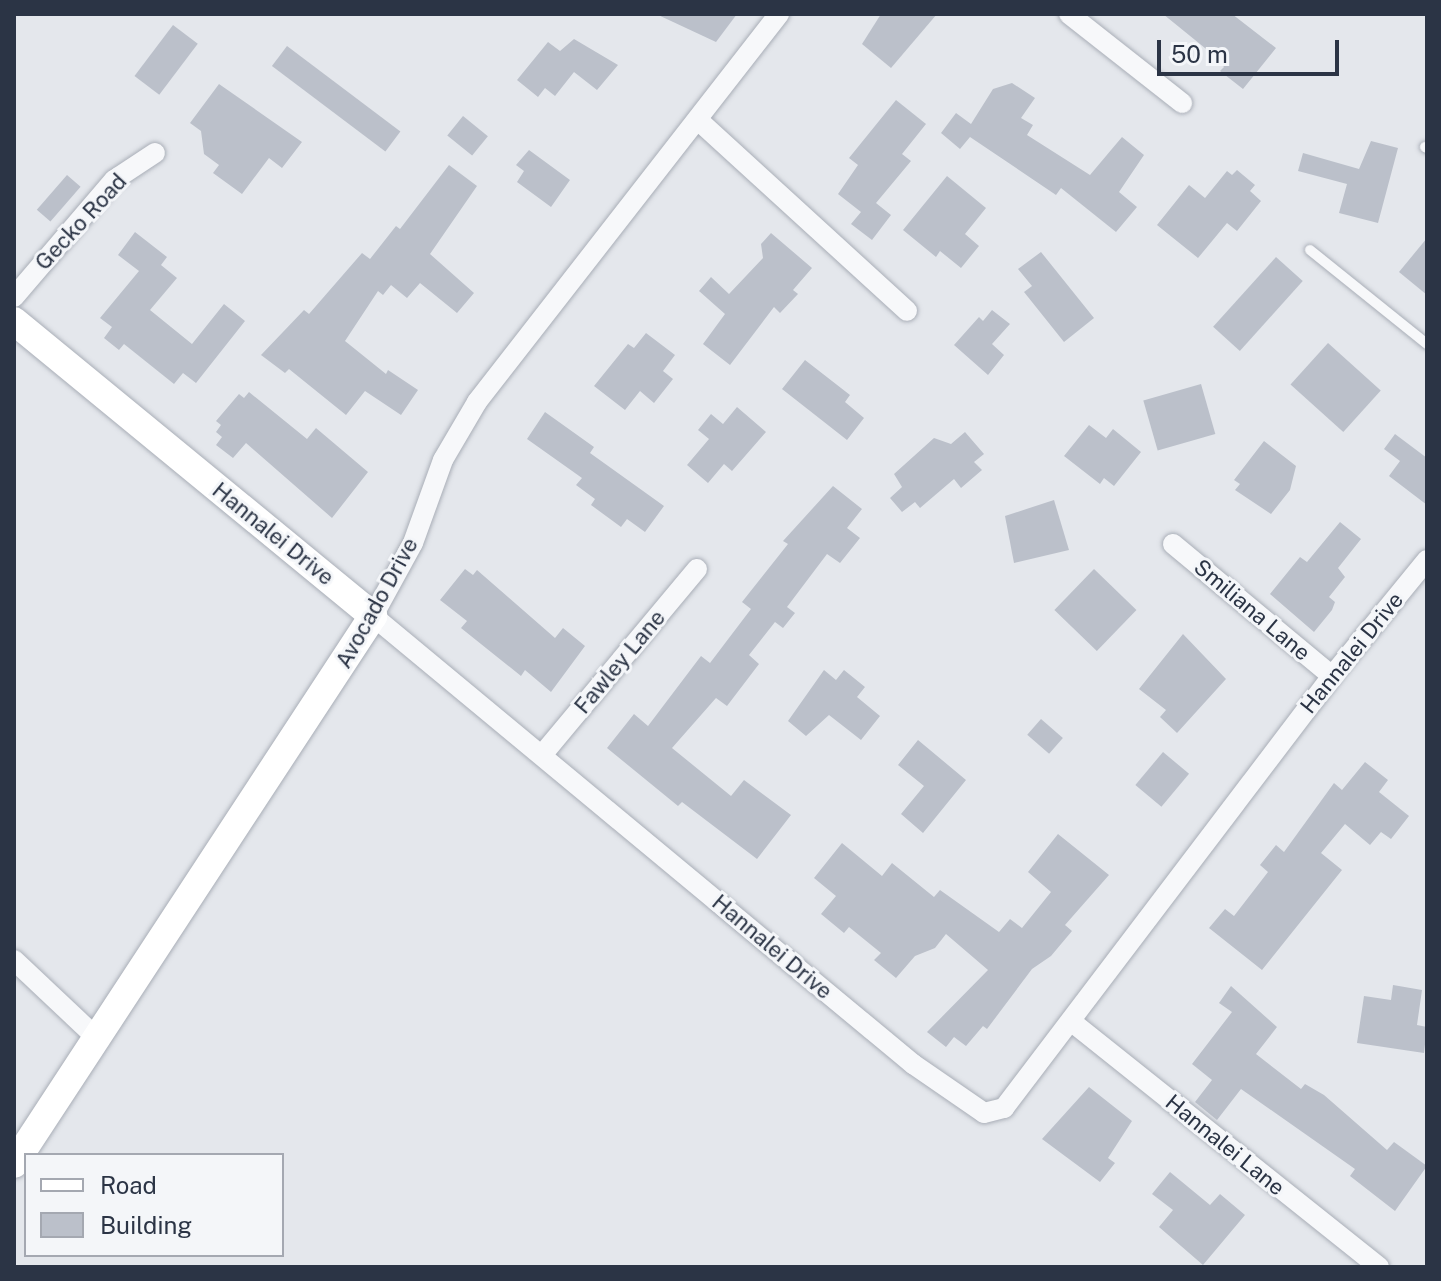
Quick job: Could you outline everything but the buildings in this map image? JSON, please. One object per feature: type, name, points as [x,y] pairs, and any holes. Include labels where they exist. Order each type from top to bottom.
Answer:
[{"type":"street","name":"Avocado Drive","points":[[14,1164],[99,1040],[373,616],[413,543],[443,460],[477,402],[779,14]]},
{"type":"street","points":[[1069,14],[1182,103]]},
{"type":"street","points":[[698,120],[907,311]]},
{"type":"street","name":"Gecko Road","points":[[14,297],[114,180],[155,153]]},
{"type":"street","name":"Hannalei Drive","points":[[14,321],[960,1102],[984,1113],[1004,1108],[1332,676],[1427,560]]},
{"type":"street","name":"Smiliana Lane","points":[[1173,544],[1332,676]]},
{"type":"street","name":"Fawley Lane","points":[[542,755],[697,569]]},
{"type":"street","points":[[14,960],[99,1040]]},
{"type":"street","name":"Hannalei Lane","points":[[1072,1022],[1379,1267]]},
{"type":"lane","points":[[1310,250],[1427,344]]}]
